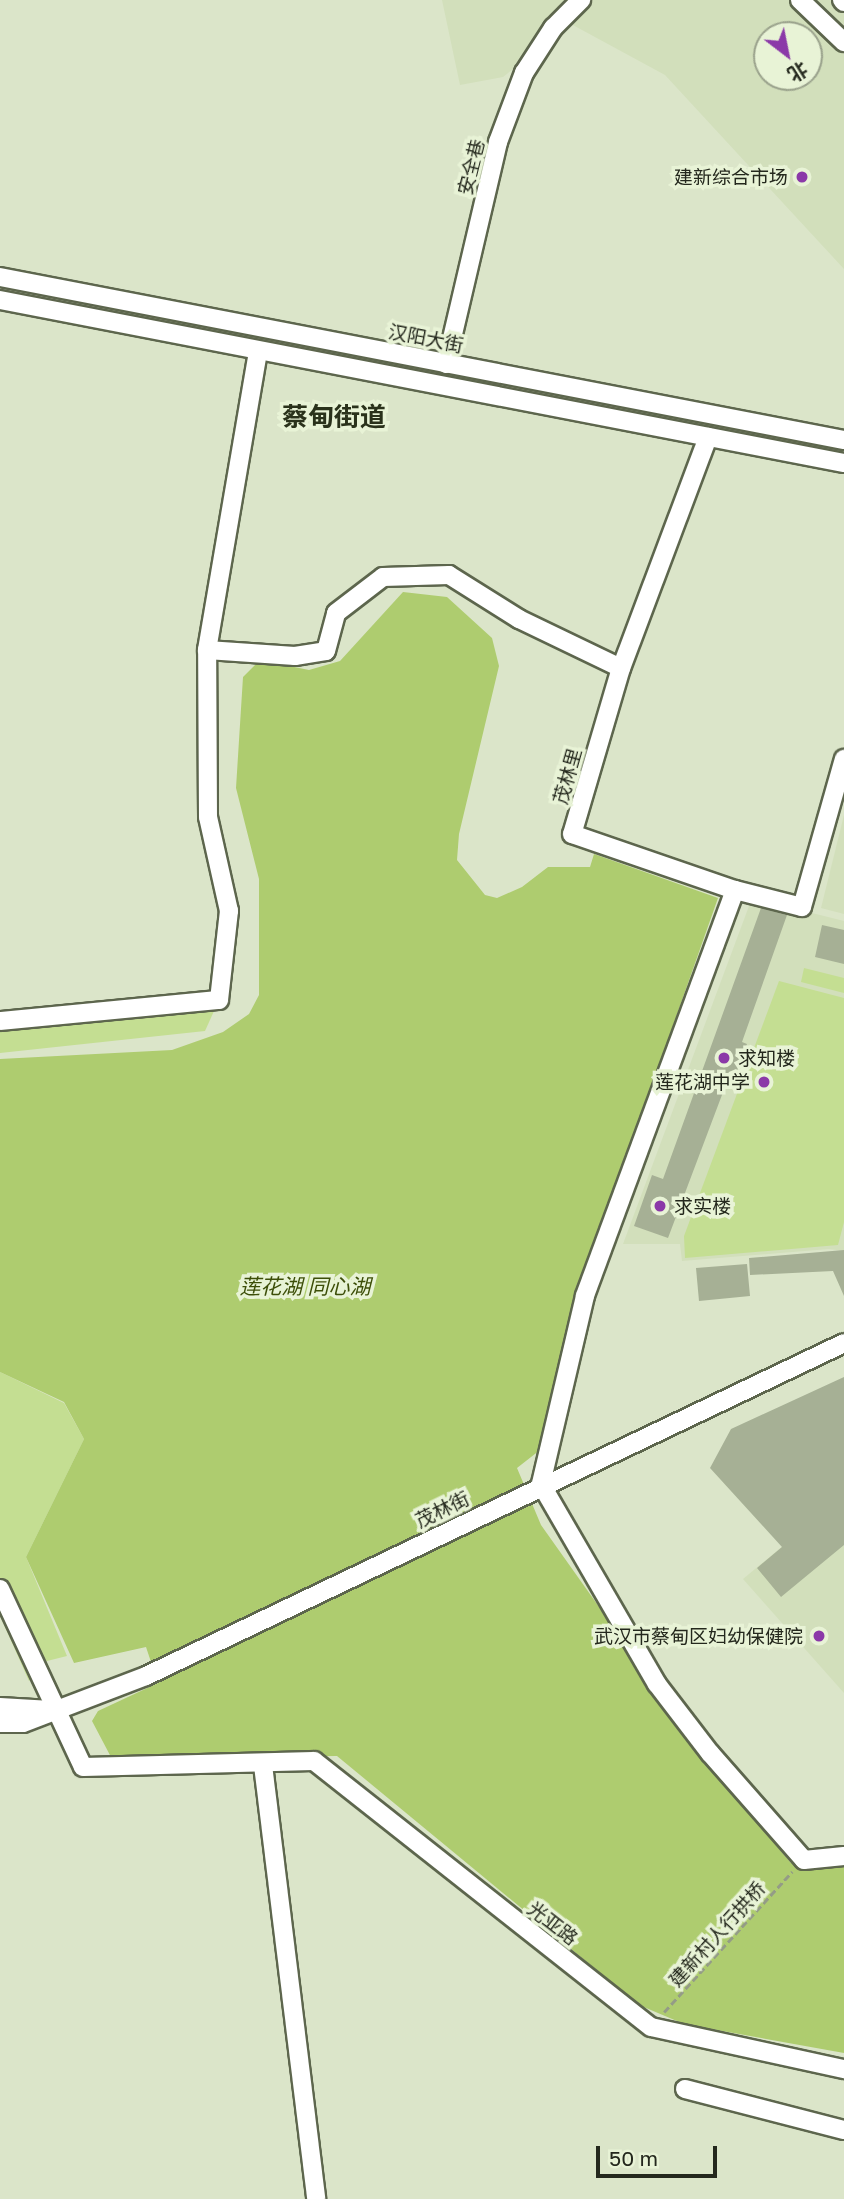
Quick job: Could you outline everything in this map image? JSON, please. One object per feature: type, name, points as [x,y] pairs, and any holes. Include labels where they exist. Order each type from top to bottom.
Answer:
[{"type":"street","name":"安全巷","points":[[446,364],[498,142],[524,73],[553,28],[581,0]]},
{"type":"street","points":[[800,0],[844,41]]},
{"type":"street","name":"汉阳大街","points":[[0,276],[844,440]]},
{"type":"street","points":[[0,300],[844,463]]},
{"type":"street","points":[[0,1021],[219,1000],[229,911],[208,817],[207,650],[258,351]]},
{"type":"street","name":"茂林里","points":[[708,437],[621,668],[572,834],[734,890],[802,907],[844,759]]},
{"type":"street","points":[[207,650],[295,656],[326,651],[336,613],[383,577],[449,575],[519,619],[621,668]]},
{"type":"street","points":[[734,890],[585,1296],[541,1484],[657,1684],[765,1820],[804,1860],[844,1856]]},
{"type":"street","name":"茂林街","points":[[0,1723],[23,1723],[146,1676],[541,1484],[844,1343]]},
{"type":"street","points":[[0,1589],[58,1710]]},
{"type":"street","name":"茂林街","points":[[0,1707],[58,1710]]},
{"type":"street","name":"光亚路","points":[[58,1710],[83,1767],[263,1765],[314,1761],[651,2027],[844,2068]]},
{"type":"street","points":[[263,1765],[316,2199]]},
{"type":"street","points":[[685,2089],[844,2130]]},
{"type":"path","name":"建新村人行拱桥","points":[[651,2027],[804,1860]]},
{"type":"shaded area","name":"建新综合市场","points":[[442,0],[844,0],[844,269],[665,75],[571,24],[503,77],[460,85]]},
{"type":"shaded area","points":[[844,815],[844,914],[821,908]]},
{"type":"shaded area","name":"莲花湖中学","points":[[752,898],[844,921],[844,1251],[829,1249],[682,1261],[680,1244],[623,1244]]},
{"type":"shaded area","points":[[804,968],[844,978],[844,993],[801,982]]},
{"type":"shaded area","points":[[779,981],[844,998],[844,1222],[838,1245],[685,1258],[684,1236]]},
{"type":"shaded area","points":[[219,1000],[205,1031],[0,1053],[0,1023]]},
{"type":"shaded area","points":[[0,1372],[64,1403],[84,1439],[26,1557],[67,1656],[47,1661],[29,1681],[0,1616]]},
{"type":"shaded area","name":"武汉市蔡甸区妇幼保健院","points":[[844,1495],[844,1693],[743,1579]]},
{"type":"water","name":"莲花湖 同心湖","points":[[403,592],[447,597],[492,638],[499,666],[459,834],[457,860],[485,895],[497,898],[522,887],[548,867],[590,867],[594,854],[718,898],[575,1304],[540,1450],[517,1468],[541,1525],[726,1786],[791,1863],[844,1863],[844,2053],[684,2024],[639,2005],[337,1756],[112,1759],[92,1721],[98,1711],[158,1683],[146,1647],[74,1663],[26,1557],[84,1439],[64,1402],[0,1372],[0,1059],[172,1050],[223,1032],[249,1014],[259,995],[259,879],[236,788],[243,677],[260,660],[309,670],[340,661]]},
{"type":"building","points":[[761,908],[787,915],[742,1042],[747,1044],[736,1073],[731,1071],[668,1238],[634,1226],[652,1175],[663,1179]]},
{"type":"building","points":[[822,925],[844,930],[844,964],[815,957]]},
{"type":"building","points":[[844,1250],[844,1296],[833,1271],[750,1275],[749,1258]]},
{"type":"building","points":[[747,1264],[750,1296],[699,1301],[696,1268]]},
{"type":"building","points":[[844,1377],[844,1545],[781,1597],[757,1568],[782,1547],[710,1468],[731,1429]]},
{"type":"place","name":"建新综合市场","points":[[802,177]]},
{"type":"place","name":"求知楼","points":[[724,1058]]},
{"type":"place","name":"莲花湖中学","points":[[764,1082]]},
{"type":"place","name":"求实楼","points":[[660,1206]]},
{"type":"place","name":"武汉市蔡甸区妇幼保健院","points":[[819,1636]]},
{"type":"district","name":"蔡甸街道","points":[[334,417]]}]
